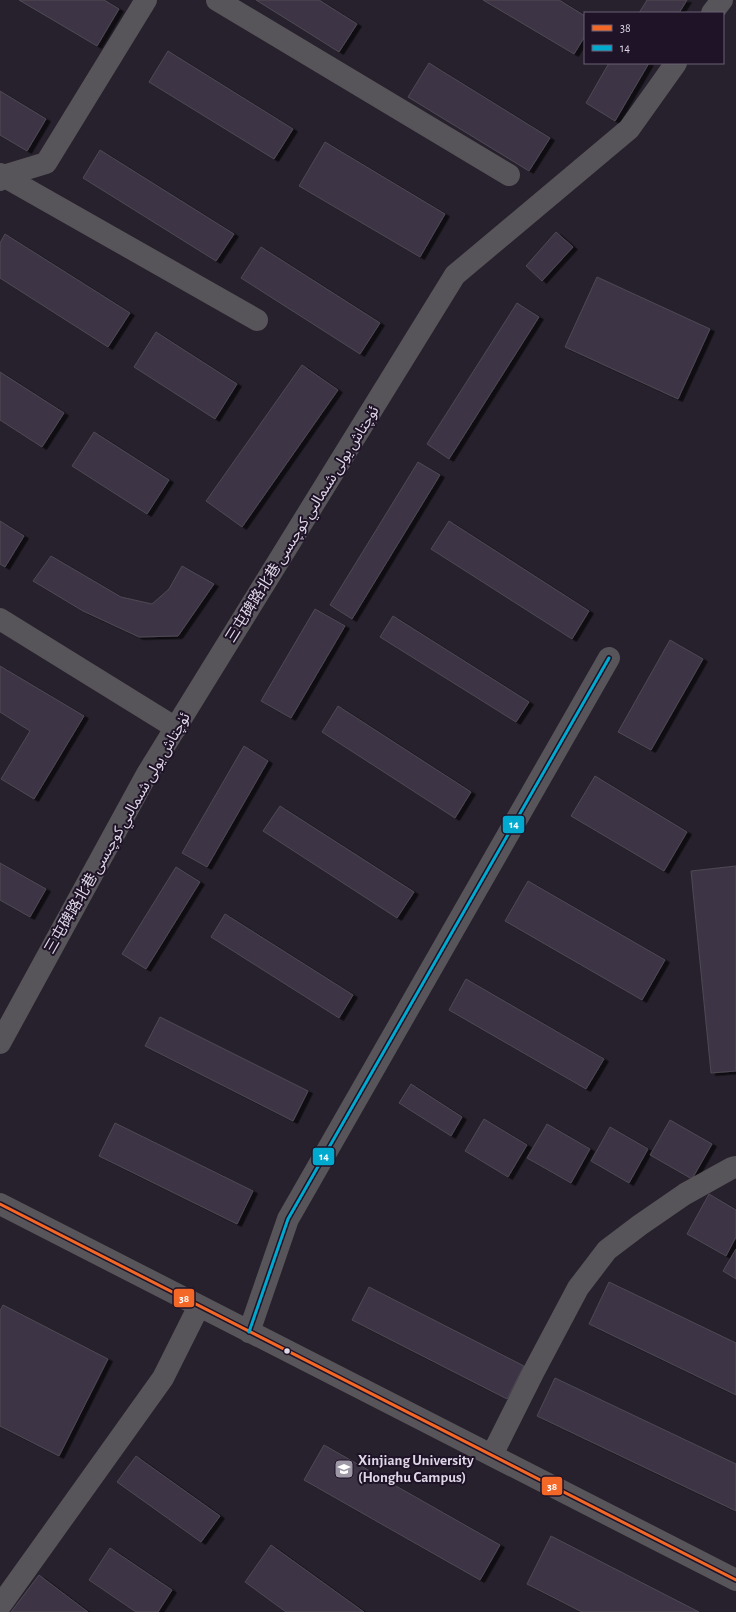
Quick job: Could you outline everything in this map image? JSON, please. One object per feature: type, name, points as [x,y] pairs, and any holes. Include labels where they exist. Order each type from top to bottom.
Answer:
[{"type":"street","points":[[1,177],[46,163],[146,0]]},
{"type":"street","points":[[217,0],[509,175]]},
{"type":"street","points":[[713,12],[722,0]]},
{"type":"street","name":"三屯碑路北巷 ئۈچتاش يولى شىمالىي كوچىسى","points":[[0,1043],[147,774],[455,275],[629,129],[675,64]]},
{"type":"street","points":[[1,177],[257,320]]},
{"type":"street","points":[[0,619],[176,728]]},
{"type":"street","points":[[249,1332],[288,1218],[610,658]]},
{"type":"street","points":[[492,1455],[578,1288],[607,1250],[640,1224],[685,1194],[736,1167]]},
{"type":"street","points":[[0,1204],[736,1580]]},
{"type":"street","points":[[0,1606],[163,1378],[199,1306]]},
{"type":"building","points":[[19,0],[104,0],[119,9],[97,46]]},
{"type":"building","points":[[256,0],[319,0],[357,24],[339,52]]},
{"type":"building","points":[[483,0],[559,0],[584,15],[584,38],[574,54]]},
{"type":"building","points":[[647,0],[687,0],[680,12],[640,12]]},
{"type":"building","points":[[168,51],[293,129],[274,159],[149,82]]},
{"type":"building","points":[[429,63],[550,138],[529,171],[408,97]]},
{"type":"building","points":[[608,64],[648,64],[615,121],[586,103]]},
{"type":"building","points":[[0,91],[46,119],[27,151],[0,135]]},
{"type":"building","points":[[325,142],[445,214],[420,257],[299,186]]},
{"type":"building","points":[[100,150],[234,234],[216,261],[83,178]]},
{"type":"building","points":[[556,232],[573,247],[542,281],[526,266]]},
{"type":"building","points":[[5,234],[130,313],[108,347],[0,278],[0,243]]},
{"type":"building","points":[[261,247],[380,323],[360,354],[241,278]]},
{"type":"building","points":[[597,277],[710,329],[678,399],[565,347]]},
{"type":"building","points":[[517,303],[539,317],[449,459],[427,444]]},
{"type":"building","points":[[156,332],[237,384],[215,419],[134,367]]},
{"type":"building","points":[[302,365],[338,390],[242,527],[206,501]]},
{"type":"building","points":[[0,372],[64,413],[42,447],[0,420]]},
{"type":"building","points":[[94,432],[169,480],[147,514],[72,466]]},
{"type":"building","points":[[418,462],[440,475],[352,619],[330,605]]},
{"type":"building","points":[[0,521],[24,536],[5,567],[0,564]]},
{"type":"building","points":[[449,521],[589,611],[572,639],[431,549]]},
{"type":"building","points":[[51,556],[121,597],[152,604],[169,589],[182,566],[214,584],[178,636],[139,637],[83,611],[33,581]]},
{"type":"building","points":[[315,609],[345,626],[291,718],[261,701]]},
{"type":"building","points":[[393,616],[529,702],[516,722],[380,637]]},
{"type":"building","points":[[670,640],[703,659],[651,750],[618,732]]},
{"type":"building","points":[[0,666],[84,716],[34,799],[1,779],[30,731],[0,712]]},
{"type":"building","points":[[338,706],[471,792],[455,818],[322,732]]},
{"type":"building","points":[[244,746],[268,761],[207,867],[182,853]]},
{"type":"building","points":[[595,776],[687,832],[664,871],[571,816]]},
{"type":"building","points":[[280,806],[414,892],[397,918],[263,831]]},
{"type":"building","points":[[0,863],[46,889],[30,917],[0,900]]},
{"type":"building","points":[[736,866],[736,1071],[711,1073],[691,871]]},
{"type":"building","points":[[176,867],[200,882],[146,969],[122,954]]},
{"type":"building","points":[[528,881],[665,960],[642,1000],[505,921]]},
{"type":"building","points":[[225,914],[353,995],[339,1018],[211,937]]},
{"type":"building","points":[[466,979],[604,1059],[586,1089],[449,1010]]},
{"type":"building","points":[[160,1017],[308,1091],[293,1121],[145,1046]]},
{"type":"building","points":[[411,1084],[462,1117],[451,1136],[399,1103]]},
{"type":"building","points":[[484,1119],[527,1145],[508,1177],[465,1151]]},
{"type":"building","points":[[670,1120],[712,1144],[692,1179],[650,1155]]},
{"type":"building","points":[[115,1123],[253,1191],[237,1224],[99,1156]]},
{"type":"building","points":[[547,1124],[590,1149],[571,1183],[527,1158]]},
{"type":"building","points":[[610,1127],[648,1149],[629,1183],[591,1161]]},
{"type":"building","points":[[709,1194],[736,1210],[736,1237],[726,1256],[687,1234]]},
{"type":"building","points":[[736,1249],[736,1279],[723,1271]]},
{"type":"building","points":[[609,1282],[736,1343],[736,1395],[589,1324]]},
{"type":"building","points":[[369,1287],[524,1366],[507,1399],[352,1320]]},
{"type":"building","points":[[3,1305],[108,1359],[59,1456],[0,1426],[0,1311]]},
{"type":"building","points":[[555,1378],[736,1464],[736,1511],[537,1416]]},
{"type":"building","points":[[324,1445],[500,1545],[480,1580],[304,1480]]},
{"type":"building","points":[[136,1456],[220,1516],[201,1542],[117,1482]]},
{"type":"building","points":[[551,1536],[699,1612],[582,1612],[527,1584]]},
{"type":"building","points":[[271,1545],[364,1612],[286,1612],[245,1582]]},
{"type":"building","points":[[110,1548],[172,1590],[158,1612],[136,1612],[89,1580]]},
{"type":"building","points":[[39,1575],[88,1612],[11,1612]]},
{"type":"transit line","name":"14","points":[[249,1332],[288,1219],[609,658]]},
{"type":"transit line","name":"38","points":[[0,1204],[736,1580]]},
{"type":"place","name":"Xinjiang University (Honghu Campus)","points":[[344,1469]]}]
